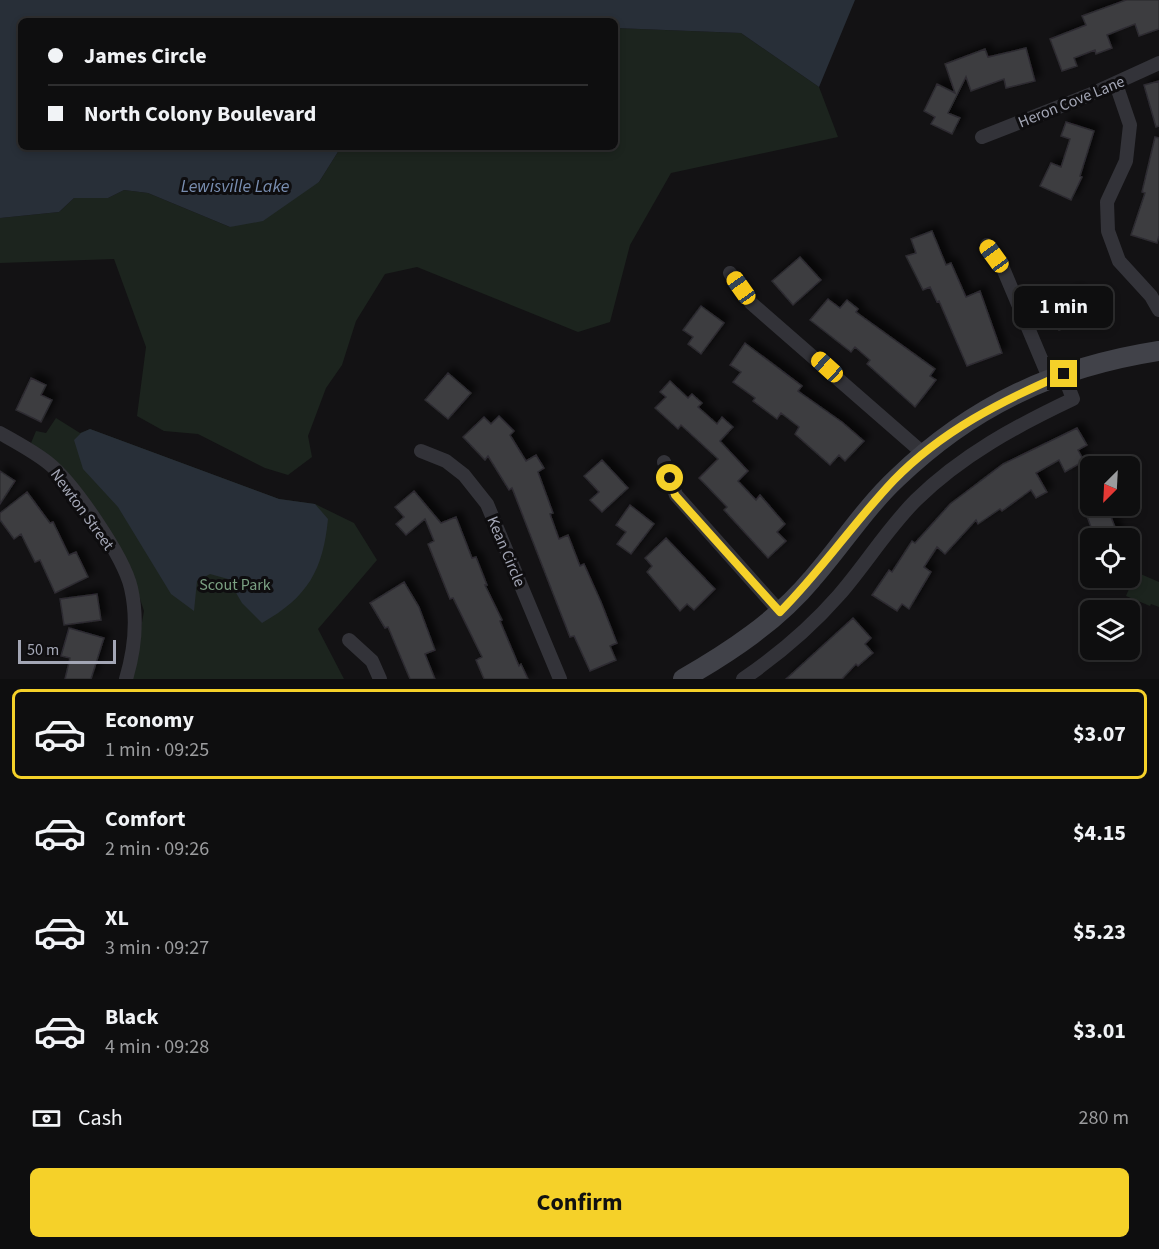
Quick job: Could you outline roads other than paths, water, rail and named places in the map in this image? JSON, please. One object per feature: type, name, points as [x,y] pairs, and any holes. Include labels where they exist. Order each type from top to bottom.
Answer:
[{"type":"main road","points":[[683,679],[738,645],[780,612],[812,580],[880,496],[924,454],[981,412],[1057,376],[1098,362],[1159,351]]},
{"type":"street","name":"Heron Cove Lane","points":[[982,137],[1116,84],[1159,63]]},
{"type":"street","points":[[1116,84],[1130,125],[1126,161],[1107,202],[1108,231],[1119,261],[1151,296],[1159,310]]},
{"type":"street","points":[[743,679],[809,626],[839,595],[892,525],[948,472],[993,440],[1073,399],[1057,376],[1002,266],[987,245]]},
{"type":"street","points":[[730,273],[751,303],[924,454]]},
{"type":"street","name":"Newton Street","points":[[0,433],[49,463],[88,512],[115,552],[131,587],[135,622],[136,643],[126,679]]},
{"type":"street","name":"Kean Circle","points":[[421,451],[446,461],[464,475],[487,504],[560,679]]},
{"type":"street","points":[[664,462],[675,495],[780,612]]},
{"type":"street","points":[[349,640],[372,661],[380,679]]},
{"type":"water","name":"Lewisville Lake","points":[[0,0],[855,0],[819,87],[741,33],[618,28],[618,18],[18,18],[18,150],[339,150],[319,182],[263,221],[230,227],[148,193],[124,190],[108,198],[74,198],[59,212],[0,218]]},
{"type":"water","points":[[90,429],[279,499],[315,504],[328,519],[326,537],[317,567],[302,592],[291,603],[262,623],[242,603],[228,579],[210,574],[197,581],[194,611],[171,594],[118,507],[83,469],[74,440],[81,433]]},
{"type":"park label","name":"Scout Park","points":[[235,584]]}]
